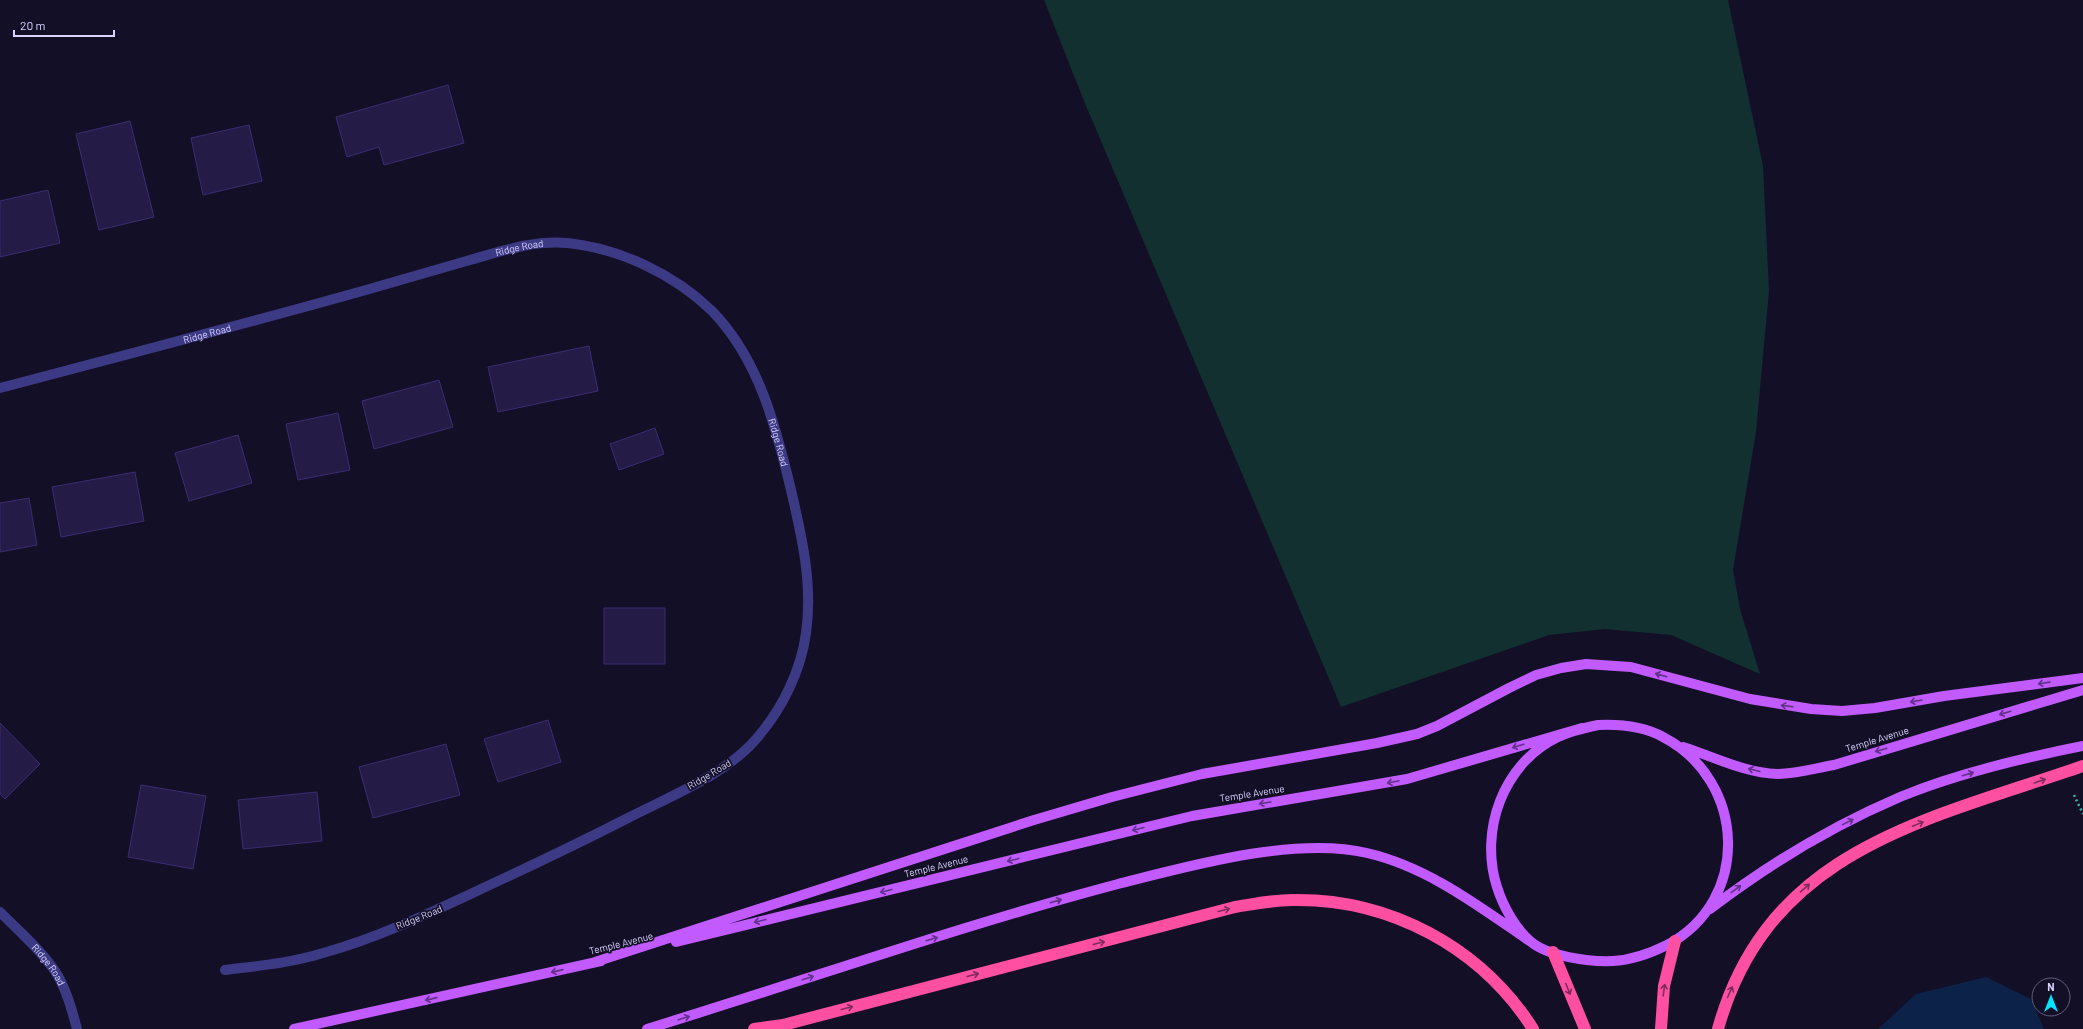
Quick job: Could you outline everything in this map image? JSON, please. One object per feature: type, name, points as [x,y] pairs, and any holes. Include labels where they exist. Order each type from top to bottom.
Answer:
[{"type":"highway","points":[[1718,1029],[1725,1003],[1738,975],[1764,931],[1786,905],[1814,880],[1839,862],[1895,833],[2083,766]]},
{"type":"highway","points":[[754,1029],[783,1025],[1235,907],[1292,900],[1329,901],[1364,907],[1398,918],[1434,934],[1463,953],[1487,973],[1505,992],[1533,1029]]},
{"type":"highway","points":[[1661,1029],[1664,986],[1675,941]]},
{"type":"highway","points":[[1553,952],[1585,1029]]},
{"type":"main road","points":[[595,962],[1034,820],[1112,797],[1202,774],[1377,744],[1417,734],[1437,726],[1523,682],[1562,668],[1586,664],[1631,667],[1750,700],[1805,708],[1842,711],[1875,708],[1944,696],[2083,678]]},
{"type":"main road","name":"Temple Avenue","points":[[1677,745],[1749,769],[1777,774],[1792,772],[1834,765],[2083,690]]},
{"type":"main road","points":[[647,1029],[950,933],[1094,891],[1200,864],[1295,849],[1319,848],[1353,850],[1404,864],[1443,884],[1531,942],[1553,952],[1596,961],[1615,961],[1656,951],[1675,941],[1691,928],[1705,912],[1713,900],[1724,873],[1728,844],[1727,822],[1721,801],[1708,775],[1699,764],[1677,745],[1663,736],[1632,726],[1615,724],[1582,728],[1558,737],[1536,751],[1517,769],[1504,791],[1494,817],[1490,846],[1493,874],[1501,900],[1514,921],[1531,942]]},
{"type":"main road","name":"Temple Avenue","points":[[294,1029],[595,962],[1192,816],[1407,779],[1582,728]]},
{"type":"main road","points":[[1705,912],[1744,883],[1776,862],[1833,829],[1901,797],[1989,768],[2083,746]]},
{"type":"street","name":"Ridge Road","points":[[0,388],[346,295],[525,245],[563,242],[600,248],[644,265],[677,284],[711,311],[738,343],[764,394],[778,435],[804,547],[809,598],[806,636],[794,677],[779,708],[756,740],[726,766],[674,794],[578,844],[439,909],[322,954],[281,962],[225,970]]},
{"type":"street","name":"Ridge Road","points":[[0,912],[45,958],[56,972],[77,1029]]},
{"type":"green space","points":[[1044,0],[1728,0],[1763,166],[1769,291],[1756,432],[1733,570],[1740,609],[1760,674],[1671,635],[1605,629],[1549,635],[1341,707],[1084,101]]},
{"type":"water","points":[[1986,977],[2031,999],[2031,1017],[2039,1017],[2044,1029],[1878,1029],[1916,994]]},
{"type":"building","points":[[448,85],[464,143],[384,165],[379,147],[347,157],[336,117]]},
{"type":"building","points":[[130,121],[154,217],[99,230],[76,134]]},
{"type":"building","points":[[249,125],[262,181],[203,195],[191,138]]},
{"type":"building","points":[[48,190],[60,243],[0,257],[0,201]]},
{"type":"building","points":[[589,346],[598,391],[498,412],[488,367]]},
{"type":"building","points":[[439,380],[453,427],[374,449],[362,401]]},
{"type":"building","points":[[338,413],[350,470],[298,480],[286,424]]},
{"type":"building","points":[[655,428],[664,454],[619,470],[610,444]]},
{"type":"building","points":[[238,435],[252,483],[189,501],[175,453]]},
{"type":"building","points":[[135,472],[144,521],[61,537],[52,487]]},
{"type":"building","points":[[29,498],[37,545],[0,552],[0,503]]},
{"type":"building","points":[[604,608],[665,608],[665,664],[604,664]]},
{"type":"building","points":[[548,720],[561,762],[498,782],[484,739]]},
{"type":"building","points":[[0,723],[40,764],[5,799],[0,794]]},
{"type":"building","points":[[446,744],[460,795],[373,818],[359,767]]},
{"type":"building","points":[[141,785],[206,796],[193,869],[128,857]]},
{"type":"building","points":[[317,792],[322,841],[243,849],[238,800]]}]
